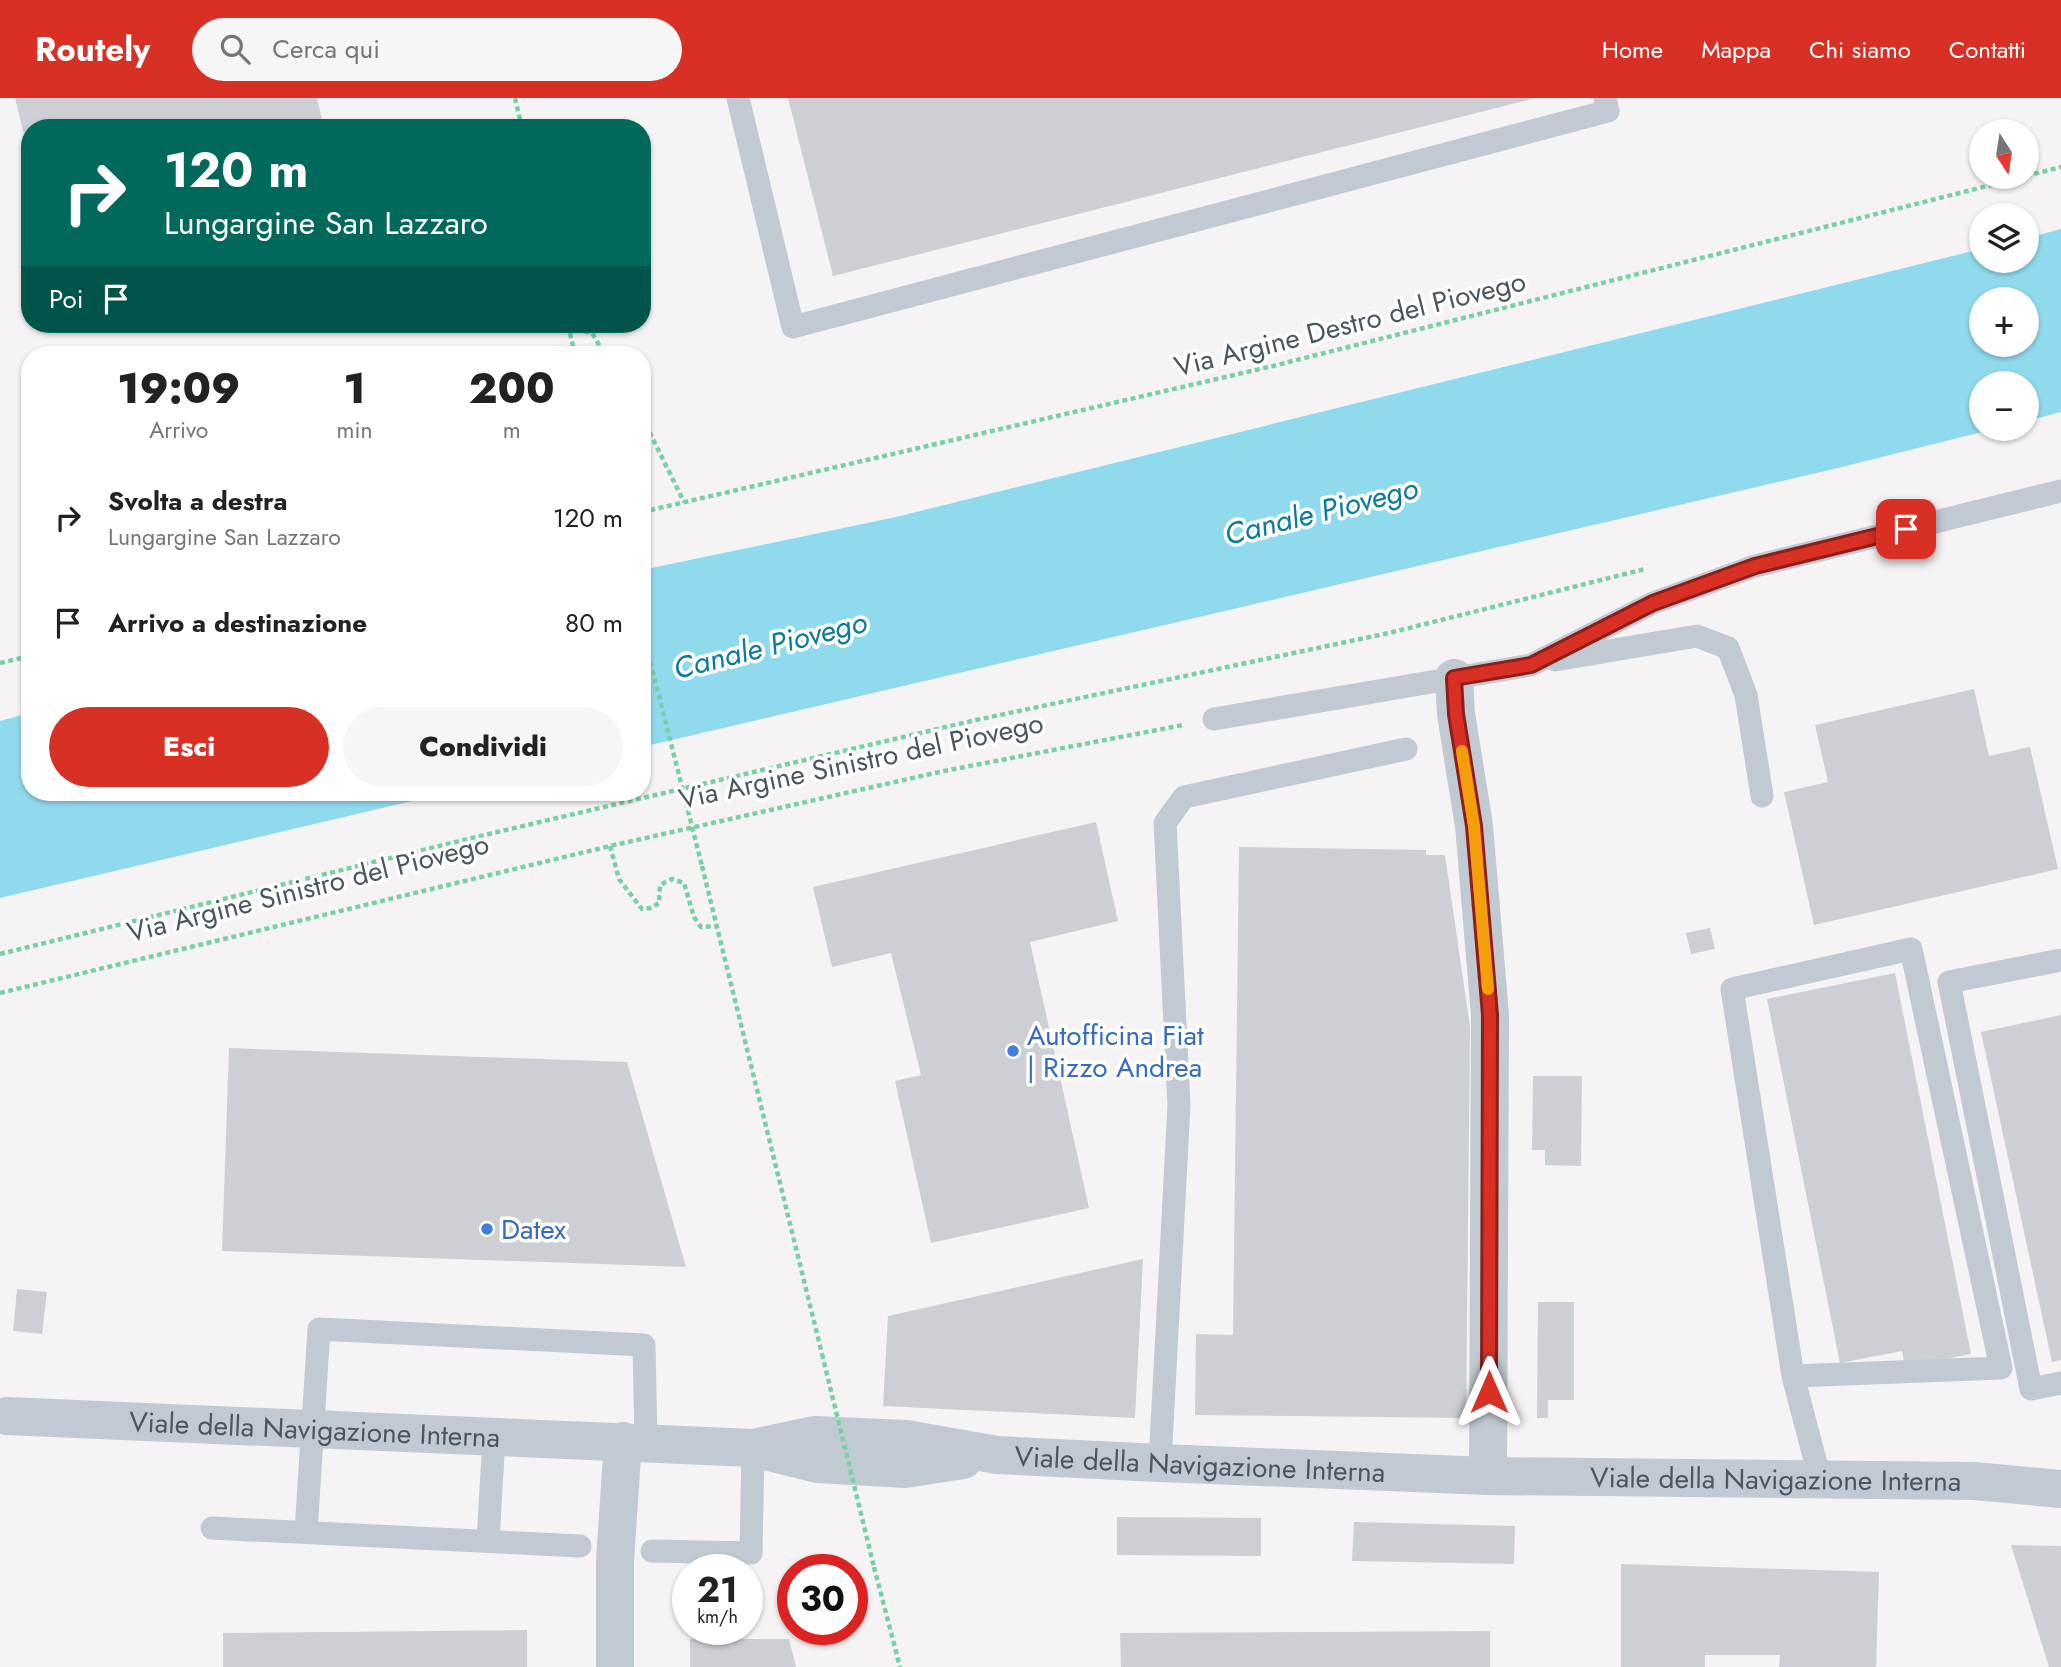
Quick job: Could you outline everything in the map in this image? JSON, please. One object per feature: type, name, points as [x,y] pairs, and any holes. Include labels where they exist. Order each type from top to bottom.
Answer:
[{"type":"street","points":[[1454,678],[1456,714],[1474,826],[1490,1015],[1488,1476]]},
{"type":"street","name":"Viale della Navigazione Interna","points":[[4,1416],[753,1448],[818,1464],[905,1469],[997,1455],[1488,1476],[1974,1481],[2061,1489]]},
{"type":"street","points":[[615,1667],[615,1560],[634,1442]]},
{"type":"lane","points":[[738,98],[793,327],[1608,111],[1605,98]]},
{"type":"lane","points":[[1531,665],[1653,603],[1755,566],[2061,491]]},
{"type":"lane","points":[[1214,719],[1697,635],[1728,648],[1746,695],[1762,796]]},
{"type":"lane","points":[[1160,1463],[1179,1105],[1165,823],[1184,797],[1405,748]]},
{"type":"lane","points":[[1793,1376],[2001,1368],[1911,949],[1732,989],[1793,1376],[1820,1479]]},
{"type":"lane","points":[[2061,960],[1949,982],[2031,1390],[2061,1383]]},
{"type":"lane","points":[[306,1532],[319,1329],[645,1345],[634,1442]]},
{"type":"lane","points":[[488,1541],[494,1437]]},
{"type":"lane","points":[[652,1551],[751,1553],[753,1448]]},
{"type":"lane","points":[[212,1528],[580,1546]]},
{"type":"path","points":[[515,98],[520,119]]},
{"type":"path","name":"Via Argine Destro del Piovego","points":[[2039,172],[2061,167]]},
{"type":"path","name":"Via Argine Destro del Piovego","points":[[651,510],[1273,366],[1974,189]]},
{"type":"path","points":[[651,435],[684,502]]},
{"type":"path","points":[[651,796],[976,720],[1389,633],[1647,569]]},
{"type":"path","points":[[0,663],[21,658]]},
{"type":"path","points":[[651,665],[900,1667]]},
{"type":"path","name":"Via Argine Sinistro del Piovego","points":[[0,993],[610,846],[944,771],[1214,719]]},
{"type":"path","points":[[0,954],[630,801]]},
{"type":"path","points":[[610,846],[619,878],[642,909],[659,903],[660,885],[672,879],[684,883],[694,917],[701,927],[715,926]]},
{"type":"water","name":"Canale Piovego","points":[[2061,229],[2061,412],[2039,418],[2039,371],[1969,371],[1969,435],[651,745],[651,568],[896,517],[1969,252],[1969,273],[2039,273],[2039,235]]},
{"type":"water","points":[[21,715],[21,801],[412,801],[0,898],[0,721]]},
{"type":"building","points":[[15,98],[317,98],[322,119],[21,119],[21,122]]},
{"type":"building","points":[[788,98],[1531,98],[1532,99],[833,276]]},
{"type":"building","points":[[1974,689],[1989,756],[2030,747],[2058,869],[1814,925],[1784,792],[1828,782],[1815,725]]},
{"type":"building","points":[[1096,822],[1118,921],[1030,942],[1089,1208],[931,1243],[895,1081],[921,1075],[891,953],[832,967],[813,887]]},
{"type":"building","points":[[1239,847],[1426,850],[1426,855],[1445,855],[1470,1027],[1466,1418],[1195,1415],[1196,1334],[1233,1335]]},
{"type":"building","points":[[1710,928],[1715,949],[1691,954],[1686,933]]},
{"type":"building","points":[[1895,973],[1971,1354],[1905,1367],[1902,1351],[1840,1363],[1767,999]]},
{"type":"building","points":[[2061,1015],[2061,1360],[2052,1362],[1981,1032]]},
{"type":"building","points":[[229,1048],[627,1062],[686,1267],[222,1251]]},
{"type":"building","points":[[1533,1076],[1582,1076],[1581,1166],[1545,1165],[1545,1150],[1532,1150]]},
{"type":"building","points":[[1143,1259],[1135,1418],[883,1406],[888,1316]]},
{"type":"building","points":[[17,1289],[47,1292],[42,1334],[13,1331]]},
{"type":"building","points":[[1538,1302],[1574,1302],[1574,1400],[1548,1400],[1548,1418],[1537,1418]]},
{"type":"building","points":[[1117,1517],[1261,1518],[1261,1556],[1117,1555]]},
{"type":"building","points":[[1354,1522],[1515,1526],[1514,1564],[1352,1561]]},
{"type":"building","points":[[2011,1545],[2061,1546],[2061,1667],[2049,1667]]},
{"type":"building","points":[[1621,1564],[1879,1572],[1876,1667],[1779,1667],[1780,1655],[1705,1655],[1705,1667],[1621,1667]]},
{"type":"building","points":[[527,1630],[527,1667],[223,1667],[223,1633]]},
{"type":"building","points":[[1490,1631],[1490,1667],[1121,1667],[1120,1633]]},
{"type":"building","points":[[763,1639],[777,1639],[777,1645],[790,1645],[796,1667],[690,1667],[690,1645],[763,1645]]},
{"type":"slow traffic","points":[[1462,751],[1474,826],[1488,989]]},
{"type":"place","name":"Autofficina Fiat | Rizzo Andrea","points":[[1013,1051]]},
{"type":"place","name":"Datex","points":[[487,1229]]},
{"type":"route","points":[[1489,1392],[1490,1015],[1474,826],[1456,714],[1454,678],[1531,665],[1653,603],[1755,566],[1906,529]]}]
